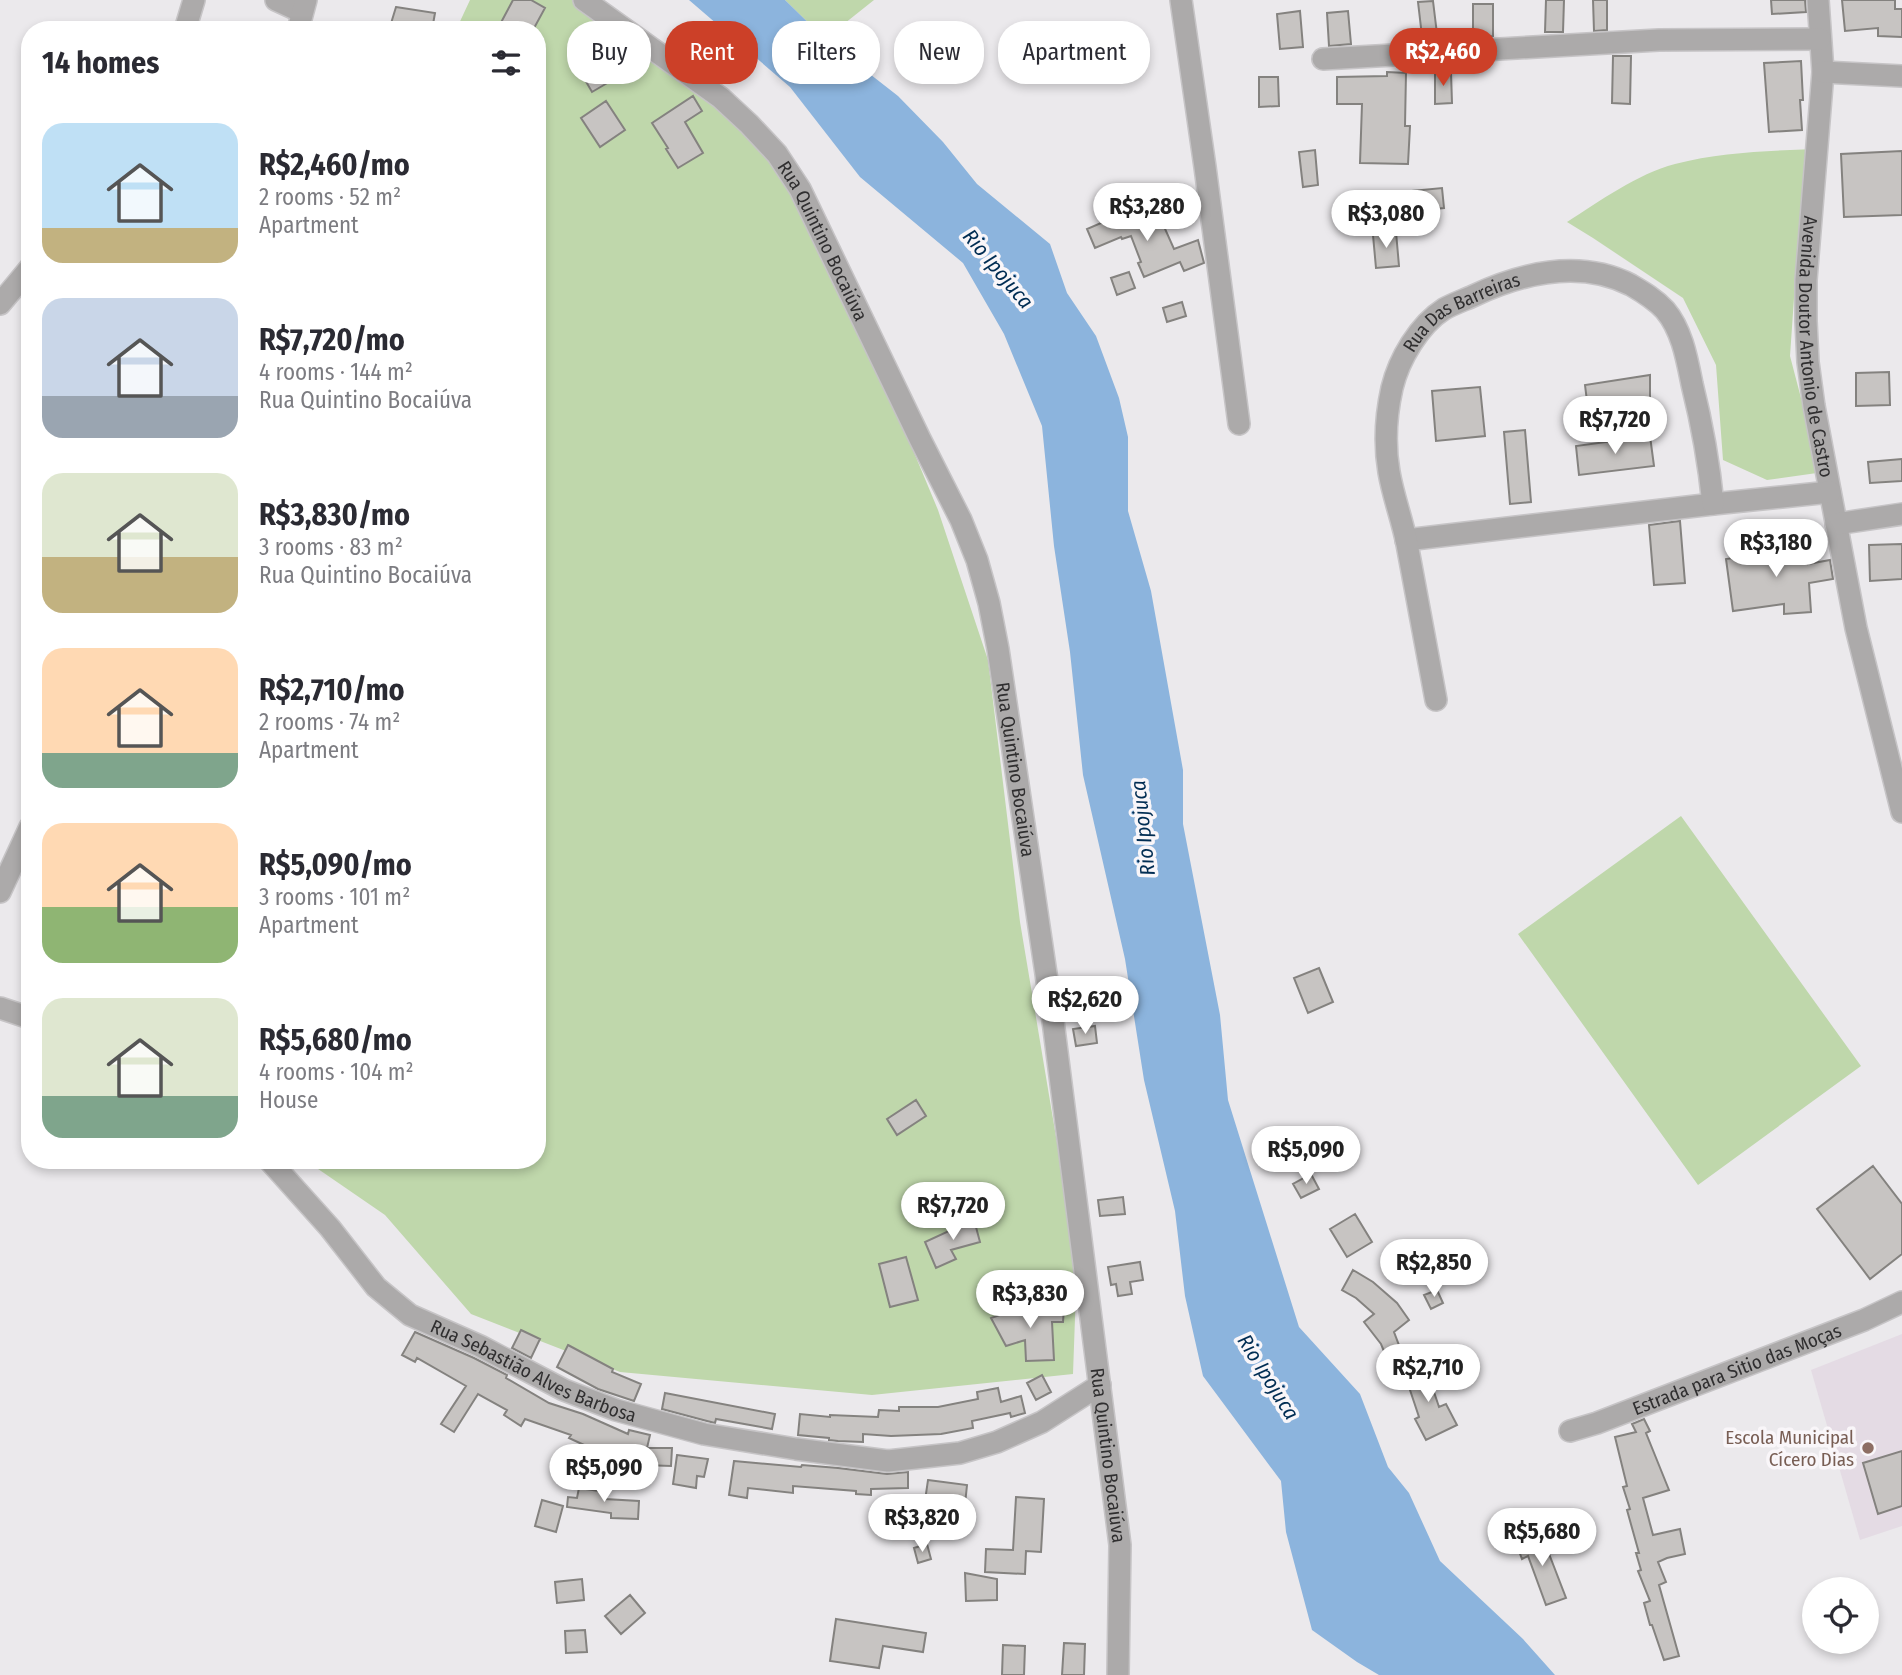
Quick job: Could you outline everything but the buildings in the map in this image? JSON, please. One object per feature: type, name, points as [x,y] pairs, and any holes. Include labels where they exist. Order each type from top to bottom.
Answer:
[{"type":"street","points":[[188,21],[194,0]]},
{"type":"street","points":[[276,0],[302,14]]},
{"type":"street","name":"Rua Quintino Bocaiúva","points":[[584,0],[721,98],[750,124],[776,154],[800,189],[961,520],[977,560],[998,649],[1047,980],[1100,1385],[1120,1545],[1118,1675]]},
{"type":"street","points":[[1181,0],[1239,424]]},
{"type":"street","name":"Avenida Doutor Antonio de Castro","points":[[1818,0],[1823,72],[1806,280],[1808,362],[1856,628],[1902,812]]},
{"type":"street","points":[[1323,59],[1584,43],[1820,39]]},
{"type":"street","points":[[1823,72],[1902,76]]},
{"type":"street","name":"Rua Das Barreiras","points":[[1436,700],[1406,540],[1389,472],[1386,443],[1387,415],[1393,384],[1406,355],[1422,330],[1444,309],[1494,286],[1562,270],[1616,278],[1645,293],[1665,310],[1679,333],[1704,441],[1713,504]]},
{"type":"street","points":[[0,304],[21,279]]},
{"type":"street","points":[[1406,540],[1830,492]]},
{"type":"street","points":[[1836,524],[1902,514]]},
{"type":"street","points":[[0,892],[21,846]]},
{"type":"street","points":[[0,1008],[21,1015]]},
{"type":"street","name":"Rua Sebastião Alves Barbosa","points":[[277,1169],[330,1228],[376,1287],[410,1315],[480,1346],[564,1390],[617,1410],[704,1434],[888,1461],[960,1453],[997,1442],[1042,1422],[1100,1385]]},
{"type":"street","name":"Estrada para Sitio das Moças","points":[[1570,1431],[1864,1320],[1902,1302]]},
{"type":"shaded area","name":"Escola Municipal Cícero Dias","points":[[1902,1334],[1902,1526],[1860,1540],[1811,1370]]},
{"type":"green space","points":[[470,0],[576,0],[605,21],[567,21],[567,84],[651,84],[651,54],[665,64],[665,84],[693,84],[729,110],[807,196],[938,510],[988,660],[1020,922],[1077,1262],[1073,1374],[872,1395],[620,1372],[471,1314],[385,1215],[318,1169],[546,1169],[546,21],[460,21]]},
{"type":"green space","points":[[785,0],[874,0],[848,21],[807,21]]},
{"type":"green space","points":[[1815,149],[1796,269],[1790,356],[1824,472],[1767,480],[1723,460],[1716,365],[1683,298],[1567,222],[1633,181],[1675,164],[1762,151]]},
{"type":"green space","points":[[1681,816],[1861,1066],[1698,1185],[1518,934]]},
{"type":"water","points":[[689,0],[785,0],[807,21],[772,21],[772,71],[758,59],[758,21],[713,21]]},
{"type":"water","name":"Rio Ipojuca","points":[[880,82],[898,96],[943,142],[977,184],[1050,244],[1067,293],[1096,336],[1119,398],[1128,437],[1128,511],[1151,591],[1183,770],[1183,824],[1220,1015],[1228,1100],[1299,1327],[1360,1394],[1388,1467],[1409,1493],[1440,1561],[1523,1639],[1555,1675],[1379,1675],[1312,1630],[1286,1532],[1281,1481],[1203,1376],[1185,1296],[1175,1211],[1144,1080],[1125,959],[1083,775],[1042,426],[1004,334],[963,263],[860,177],[787,84]]},
{"type":"place","name":"Escola Municipal Cícero Dias","points":[[1868,1448]]}]
